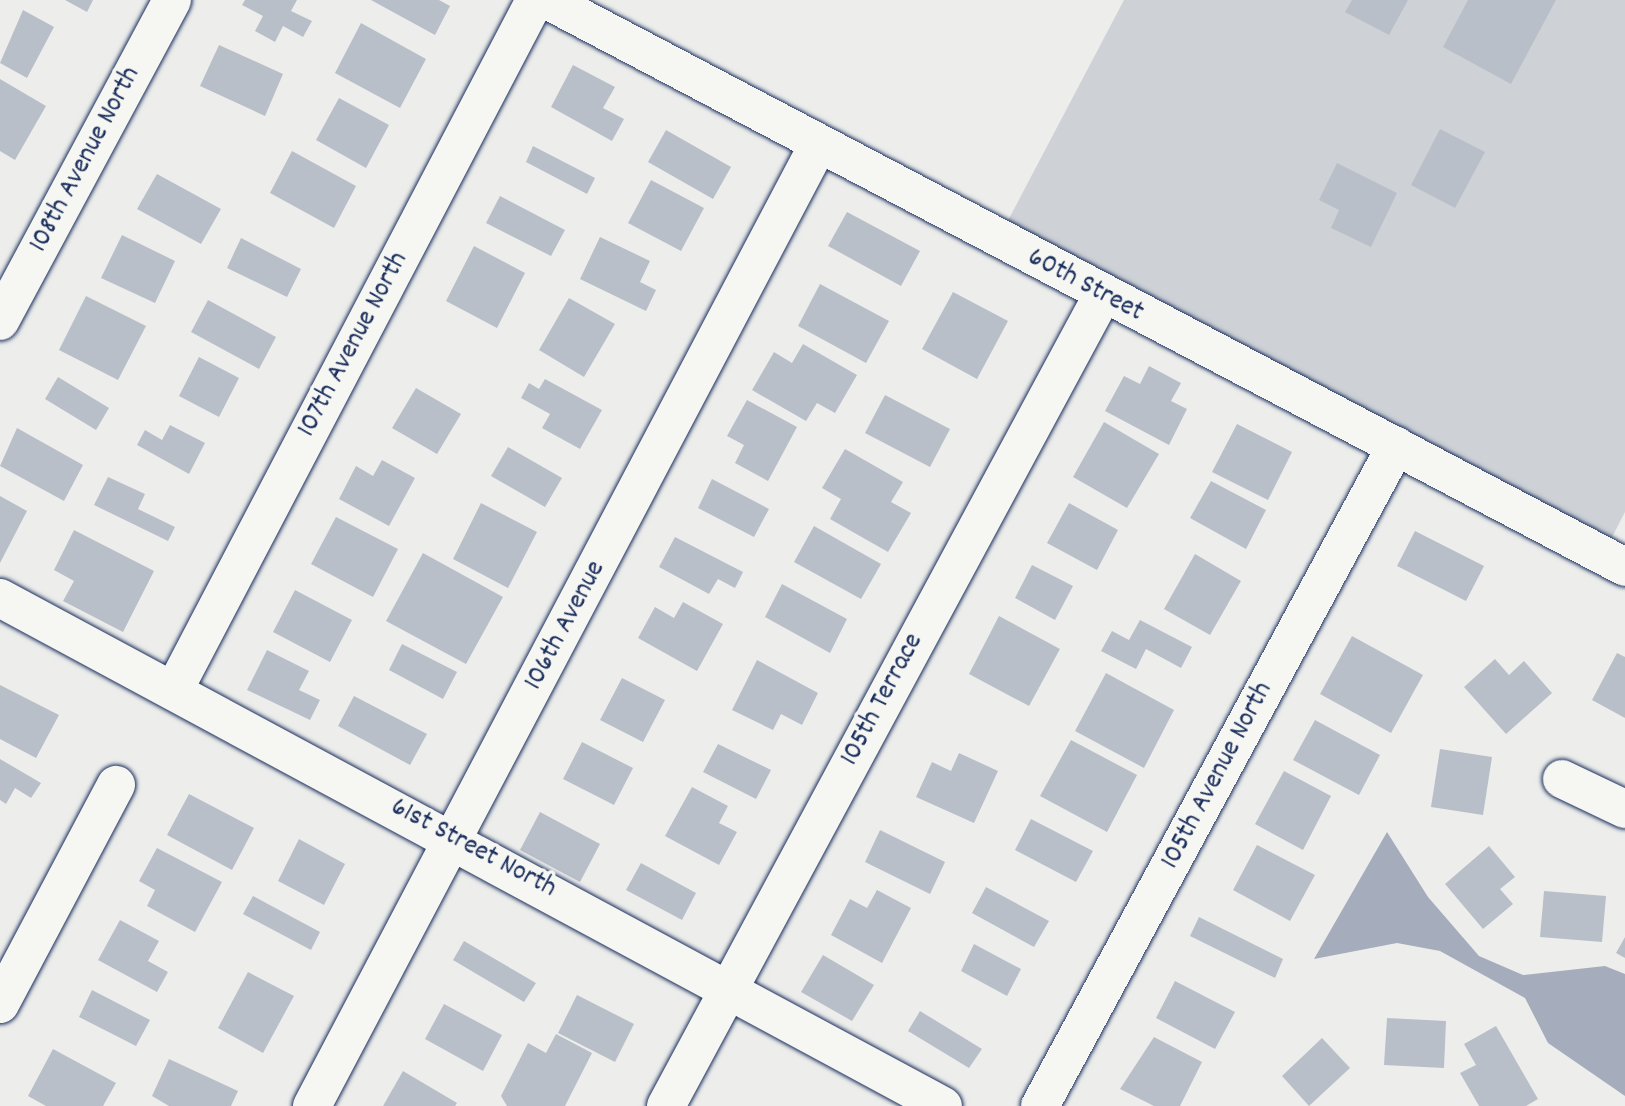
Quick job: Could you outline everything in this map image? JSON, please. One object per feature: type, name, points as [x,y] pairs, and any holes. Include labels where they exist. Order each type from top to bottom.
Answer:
[{"type":"street","name":"108th Avenue North","points":[[0,320],[172,0]]},
{"type":"street","name":"107th Avenue North","points":[[174,690],[535,0]]},
{"type":"street","name":"60th Street","points":[[547,0],[1102,296],[1624,563]]},
{"type":"street","name":"106th Avenue","points":[[312,1106],[818,145]]},
{"type":"street","name":"105th Terrace","points":[[666,1106],[726,988],[1102,296]]},
{"type":"street","name":"105th Avenue North","points":[[1040,1106],[1396,446]]},
{"type":"street","name":"61st Street North","points":[[0,598],[455,838],[943,1106]]},
{"type":"street","points":[[1562,779],[1625,809]]},
{"type":"street","points":[[0,1004],[116,785]]},
{"type":"shaded area","points":[[1124,0],[1625,0],[1625,512],[1609,543],[1004,228]]},
{"type":"water","points":[[1387,832],[1428,897],[1479,956],[1523,975],[1605,966],[1625,974],[1625,1096],[1548,1043],[1525,998],[1440,951],[1397,943],[1314,959]]},
{"type":"building","points":[[65,0],[93,0],[87,12]]},
{"type":"building","points":[[245,0],[297,0],[291,11],[312,21],[303,37],[283,26],[275,42],[255,31],[263,16],[242,5]]},
{"type":"building","points":[[371,0],[439,0],[450,6],[435,35]]},
{"type":"building","points":[[1352,0],[1408,0],[1389,35],[1345,12]]},
{"type":"building","points":[[1468,0],[1556,0],[1511,84],[1443,47]]},
{"type":"building","points":[[23,10],[54,27],[27,78],[0,63]]},
{"type":"building","points":[[361,23],[426,59],[400,108],[335,73]]},
{"type":"building","points":[[219,45],[283,74],[265,116],[200,86]]},
{"type":"building","points":[[573,65],[615,87],[603,108],[624,119],[612,141],[551,107]]},
{"type":"building","points":[[0,79],[46,106],[15,160],[0,151]]},
{"type":"building","points":[[339,98],[389,125],[366,168],[316,140]]},
{"type":"building","points":[[1440,129],[1485,152],[1455,208],[1411,185]]},
{"type":"building","points":[[666,130],[731,167],[713,199],[648,162]]},
{"type":"building","points":[[533,146],[595,178],[587,194],[526,162]]},
{"type":"building","points":[[292,151],[356,186],[334,228],[270,193]]},
{"type":"building","points":[[1337,163],[1397,193],[1371,247],[1331,228],[1339,210],[1319,200]]},
{"type":"building","points":[[157,174],[221,209],[201,244],[137,209]]},
{"type":"building","points":[[651,180],[704,208],[681,251],[628,223]]},
{"type":"building","points":[[500,196],[565,230],[551,256],[486,223]]},
{"type":"building","points":[[847,212],[920,251],[901,286],[828,246]]},
{"type":"building","points":[[122,235],[175,261],[155,303],[101,278]]},
{"type":"building","points":[[600,237],[650,261],[640,282],[656,290],[646,311],[580,279]]},
{"type":"building","points":[[241,238],[301,269],[287,297],[227,268]]},
{"type":"building","points":[[474,246],[525,273],[497,328],[446,301]]},
{"type":"building","points":[[820,284],[889,321],[866,363],[798,326]]},
{"type":"building","points":[[953,292],[1008,321],[977,379],[922,349]]},
{"type":"building","points":[[86,296],[146,326],[118,380],[59,350]]},
{"type":"building","points":[[569,298],[615,324],[584,377],[539,350]]},
{"type":"building","points":[[208,300],[276,337],[259,369],[191,332]]},
{"type":"building","points":[[803,344],[857,375],[835,413],[817,403],[806,421],[752,390],[774,352],[792,363]]},
{"type":"building","points":[[199,357],[239,378],[219,417],[179,396]]},
{"type":"building","points":[[1149,366],[1181,383],[1171,401],[1187,409],[1169,445],[1105,411],[1124,376],[1140,384]]},
{"type":"building","points":[[58,377],[109,408],[96,430],[45,399]]},
{"type":"building","points":[[545,379],[602,410],[580,449],[542,428],[550,414],[521,398],[529,383],[539,389]]},
{"type":"building","points":[[416,388],[461,414],[437,454],[392,428]]},
{"type":"building","points":[[885,395],[950,429],[930,467],[865,433]]},
{"type":"building","points":[[747,400],[797,427],[768,481],[735,463],[744,445],[727,436]]},
{"type":"building","points":[[1104,422],[1159,454],[1127,508],[1073,477]]},
{"type":"building","points":[[1237,424],[1292,452],[1268,500],[1212,472]]},
{"type":"building","points":[[170,425],[205,443],[189,474],[137,445],[145,430],[162,440]]},
{"type":"building","points":[[17,428],[83,465],[64,501],[0,466]]},
{"type":"building","points":[[508,447],[562,478],[545,507],[491,476]]},
{"type":"building","points":[[845,449],[903,482],[891,502],[911,513],[888,552],[830,519],[841,499],[822,488]]},
{"type":"building","points":[[382,460],[415,478],[389,526],[339,499],[356,466],[373,476]]},
{"type":"building","points":[[108,477],[145,494],[138,509],[175,527],[168,541],[94,505]]},
{"type":"building","points":[[712,479],[769,509],[754,537],[698,508]]},
{"type":"building","points":[[1211,481],[1266,510],[1246,549],[1190,518]]},
{"type":"building","points":[[0,496],[27,511],[0,563]]},
{"type":"building","points":[[481,503],[537,532],[508,588],[453,559]]},
{"type":"building","points":[[1069,503],[1118,530],[1097,570],[1047,543]]},
{"type":"building","points":[[336,517],[398,549],[373,597],[311,564]]},
{"type":"building","points":[[814,526],[881,564],[861,599],[794,562]]},
{"type":"building","points":[[74,530],[154,571],[123,632],[63,601],[74,581],[54,570]]},
{"type":"building","points":[[1415,531],[1484,566],[1466,601],[1397,566]]},
{"type":"building","points":[[675,537],[743,572],[735,588],[718,579],[709,594],[659,567]]},
{"type":"building","points":[[423,553],[503,597],[466,664],[386,621]]},
{"type":"building","points":[[1195,554],[1241,581],[1210,635],[1164,609]]},
{"type":"building","points":[[1032,565],[1073,586],[1055,620],[1015,598]]},
{"type":"building","points":[[782,584],[847,619],[830,653],[765,617]]},
{"type":"building","points":[[295,590],[352,620],[330,662],[273,632]]},
{"type":"building","points":[[683,602],[723,624],[697,671],[638,638],[655,607],[674,618]]},
{"type":"building","points":[[999,616],[1060,649],[1029,706],[969,674]]},
{"type":"building","points":[[1140,620],[1192,647],[1181,668],[1146,649],[1136,669],[1101,651],[1112,631],[1129,640]]},
{"type":"building","points":[[1352,636],[1423,675],[1391,733],[1320,694]]},
{"type":"building","points":[[402,644],[457,672],[443,699],[389,670]]},
{"type":"building","points":[[267,650],[309,671],[299,690],[320,700],[310,720],[247,690]]},
{"type":"building","points":[[1617,653],[1625,657],[1625,718],[1592,700]]},
{"type":"building","points":[[1495,659],[1509,675],[1524,661],[1552,693],[1506,734],[1464,687]]},
{"type":"building","points":[[757,660],[818,693],[802,725],[781,714],[773,730],[732,710]]},
{"type":"building","points":[[1106,673],[1174,710],[1144,768],[1075,731]]},
{"type":"building","points":[[622,678],[665,700],[643,742],[600,720]]},
{"type":"building","points":[[0,685],[59,715],[36,758],[0,739]]},
{"type":"building","points":[[354,696],[427,734],[410,765],[338,726]]},
{"type":"building","points":[[1315,720],[1380,755],[1359,795],[1293,760]]},
{"type":"building","points":[[1071,740],[1137,775],[1107,832],[1040,796]]},
{"type":"building","points":[[582,742],[633,768],[614,805],[563,779]]},
{"type":"building","points":[[718,744],[771,770],[756,799],[703,772]]},
{"type":"building","points":[[1440,749],[1492,757],[1483,815],[1431,807]]},
{"type":"building","points":[[959,753],[998,771],[974,823],[916,797],[932,762],[951,771]]},
{"type":"building","points":[[0,759],[41,783],[31,798],[15,788],[6,804],[0,800]]},
{"type":"building","points":[[1284,771],[1331,796],[1303,850],[1255,824]]},
{"type":"building","points":[[692,787],[728,806],[719,823],[737,832],[719,865],[665,836]]},
{"type":"building","points":[[189,794],[254,828],[232,870],[167,835]]},
{"type":"building","points":[[540,812],[600,844],[580,882],[520,850]]},
{"type":"building","points":[[1031,819],[1093,851],[1076,882],[1015,850]]},
{"type":"building","points":[[880,830],[945,862],[930,894],[865,862]]},
{"type":"building","points":[[299,839],[345,864],[324,905],[278,881]]},
{"type":"building","points":[[1257,845],[1315,875],[1290,921],[1233,890]]},
{"type":"building","points":[[1489,846],[1515,877],[1500,889],[1513,904],[1483,929],[1445,884]]},
{"type":"building","points":[[157,848],[222,882],[195,932],[147,906],[155,890],[139,881]]},
{"type":"building","points":[[641,863],[696,893],[682,920],[626,890]]},
{"type":"building","points":[[986,887],[1049,921],[1034,947],[972,913]]},
{"type":"building","points":[[877,890],[911,908],[882,963],[831,935],[850,899],[867,908]]},
{"type":"building","points":[[1544,891],[1606,896],[1602,942],[1540,937]]},
{"type":"building","points":[[253,896],[320,932],[311,950],[243,914]]},
{"type":"building","points":[[1199,917],[1283,959],[1275,978],[1190,936]]},
{"type":"building","points":[[120,920],[159,941],[148,961],[168,972],[157,992],[98,960]]},
{"type":"building","points":[[1625,937],[1625,958],[1616,953]]},
{"type":"building","points":[[464,941],[536,983],[524,1002],[453,960]]},
{"type":"building","points":[[974,944],[1021,969],[1007,996],[961,971]]},
{"type":"building","points":[[823,955],[874,985],[852,1021],[801,992]]},
{"type":"building","points":[[248,972],[294,996],[263,1053],[218,1028]]},
{"type":"building","points":[[1175,981],[1235,1012],[1215,1049],[1156,1018]]},
{"type":"building","points":[[92,990],[150,1020],[136,1046],[79,1017]]},
{"type":"building","points":[[577,995],[634,1024],[615,1062],[558,1033]]},
{"type":"building","points":[[444,1004],[502,1035],[483,1071],[425,1039]]},
{"type":"building","points":[[920,1011],[982,1049],[969,1068],[908,1031]]},
{"type":"building","points":[[1387,1018],[1446,1021],[1444,1068],[1384,1065]]},
{"type":"building","points":[[1496,1026],[1538,1099],[1526,1106],[1479,1106],[1460,1073],[1476,1065],[1464,1044]]},
{"type":"building","points":[[556,1034],[592,1053],[565,1106],[507,1106],[501,1096],[528,1043],[546,1053]]},
{"type":"building","points":[[1154,1037],[1202,1062],[1180,1106],[1154,1106],[1120,1089]]},
{"type":"building","points":[[1322,1038],[1350,1068],[1309,1106],[1282,1076]]},
{"type":"building","points":[[53,1049],[116,1083],[103,1106],[46,1106],[28,1096]]},
{"type":"building","points":[[169,1059],[238,1091],[231,1106],[169,1106],[152,1096]]},
{"type":"building","points":[[403,1071],[457,1103],[455,1106],[383,1106]]}]
